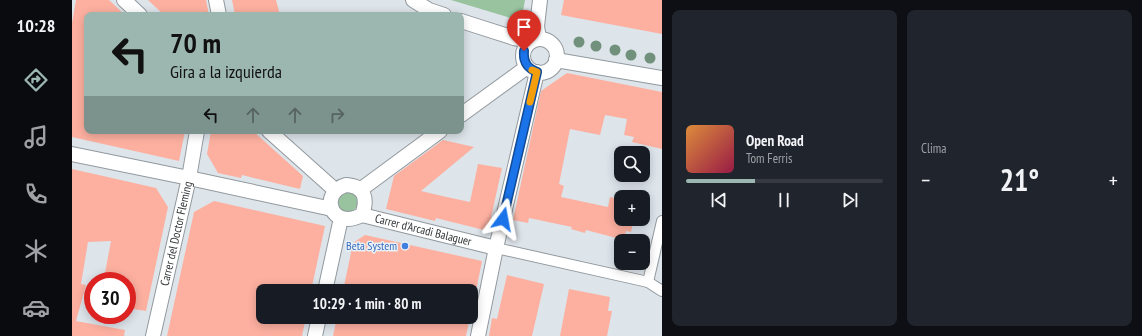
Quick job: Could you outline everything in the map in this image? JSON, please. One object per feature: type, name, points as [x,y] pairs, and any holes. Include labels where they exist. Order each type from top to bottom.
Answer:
[{"type":"street","points":[[124,0],[137,12]]},
{"type":"street","points":[[216,0],[218,12]]},
{"type":"street","points":[[413,0],[435,12]]},
{"type":"street","points":[[535,40],[540,0]]},
{"type":"street","points":[[464,21],[514,38],[545,40],[551,44],[556,52],[556,60],[550,69],[545,72],[532,69],[523,60],[524,51],[527,44],[535,40]]},
{"type":"street","points":[[556,60],[662,78]]},
{"type":"street","points":[[464,113],[532,69]]},
{"type":"street","points":[[478,336],[532,69]]},
{"type":"street","name":"Carrer del Doctor Fleming","points":[[153,336],[189,178],[196,134]]},
{"type":"street","points":[[272,134],[336,190]]},
{"type":"street","points":[[360,190],[436,134]]},
{"type":"street","points":[[72,154],[189,178],[336,214],[348,220],[362,215],[365,206],[365,198],[360,190],[352,185],[346,185],[336,190],[331,198],[336,214],[326,284]]},
{"type":"street","name":"Carrer d'Arcadi Balaguer","points":[[362,215],[496,248],[648,282]]},
{"type":"street","points":[[662,221],[648,282],[662,291]]},
{"type":"street","points":[[315,336],[318,324]]},
{"type":"green space","points":[[451,0],[525,0],[521,21]]},
{"type":"green space","points":[[348,192],[355,195],[358,202],[355,209],[348,212],[341,209],[338,202],[341,195]]},
{"type":"building","points":[[76,0],[109,0],[122,12],[84,12],[84,134],[184,134],[179,161],[72,137],[72,23]]},
{"type":"building","points":[[148,0],[206,0],[208,12],[161,12]]},
{"type":"building","points":[[232,0],[276,0],[279,12],[234,12]]},
{"type":"building","points":[[564,0],[662,0],[662,34],[561,15]]},
{"type":"building","points":[[567,73],[662,92],[662,149],[632,142],[634,137],[624,135],[627,119],[605,115],[600,135],[570,129],[559,184],[564,186],[561,197],[608,207],[610,197],[614,198],[614,226],[632,226],[631,232],[626,231],[625,234],[614,234],[614,237],[586,230],[585,233],[571,229],[572,227],[529,218],[528,223],[513,220],[541,91]]},
{"type":"building","points":[[210,134],[256,134],[303,176],[300,189],[242,175],[241,178],[218,173],[207,154]]},
{"type":"building","points":[[443,140],[474,147],[421,191],[470,202],[478,164],[502,168],[488,231],[436,218],[435,221],[386,209],[394,176]]},
{"type":"building","points":[[72,169],[156,188],[168,207],[146,311],[136,309],[136,272],[105,272],[111,241],[88,242],[81,284],[84,285],[84,292],[76,321],[84,322],[84,324],[92,324],[125,330],[124,336],[72,336]]},
{"type":"building","points":[[214,201],[325,226],[313,284],[256,284],[256,324],[305,324],[302,336],[167,336],[194,212]]},
{"type":"building","points":[[365,235],[482,261],[477,284],[344,284],[353,243]]},
{"type":"building","points":[[507,275],[544,284],[532,336],[489,336],[492,318],[497,319]]},
{"type":"building","points":[[569,289],[610,297],[608,311],[612,311],[607,336],[560,336]]},
{"type":"building","points":[[336,324],[469,324],[466,336],[333,336]]},
{"type":"slow traffic","points":[[530,102],[537,72],[532,70]]},
{"type":"place","name":"Beta System","points":[[405,246]]},
{"type":"route","points":[[503,219],[537,72],[531,70],[523,60],[524,51]]}]
